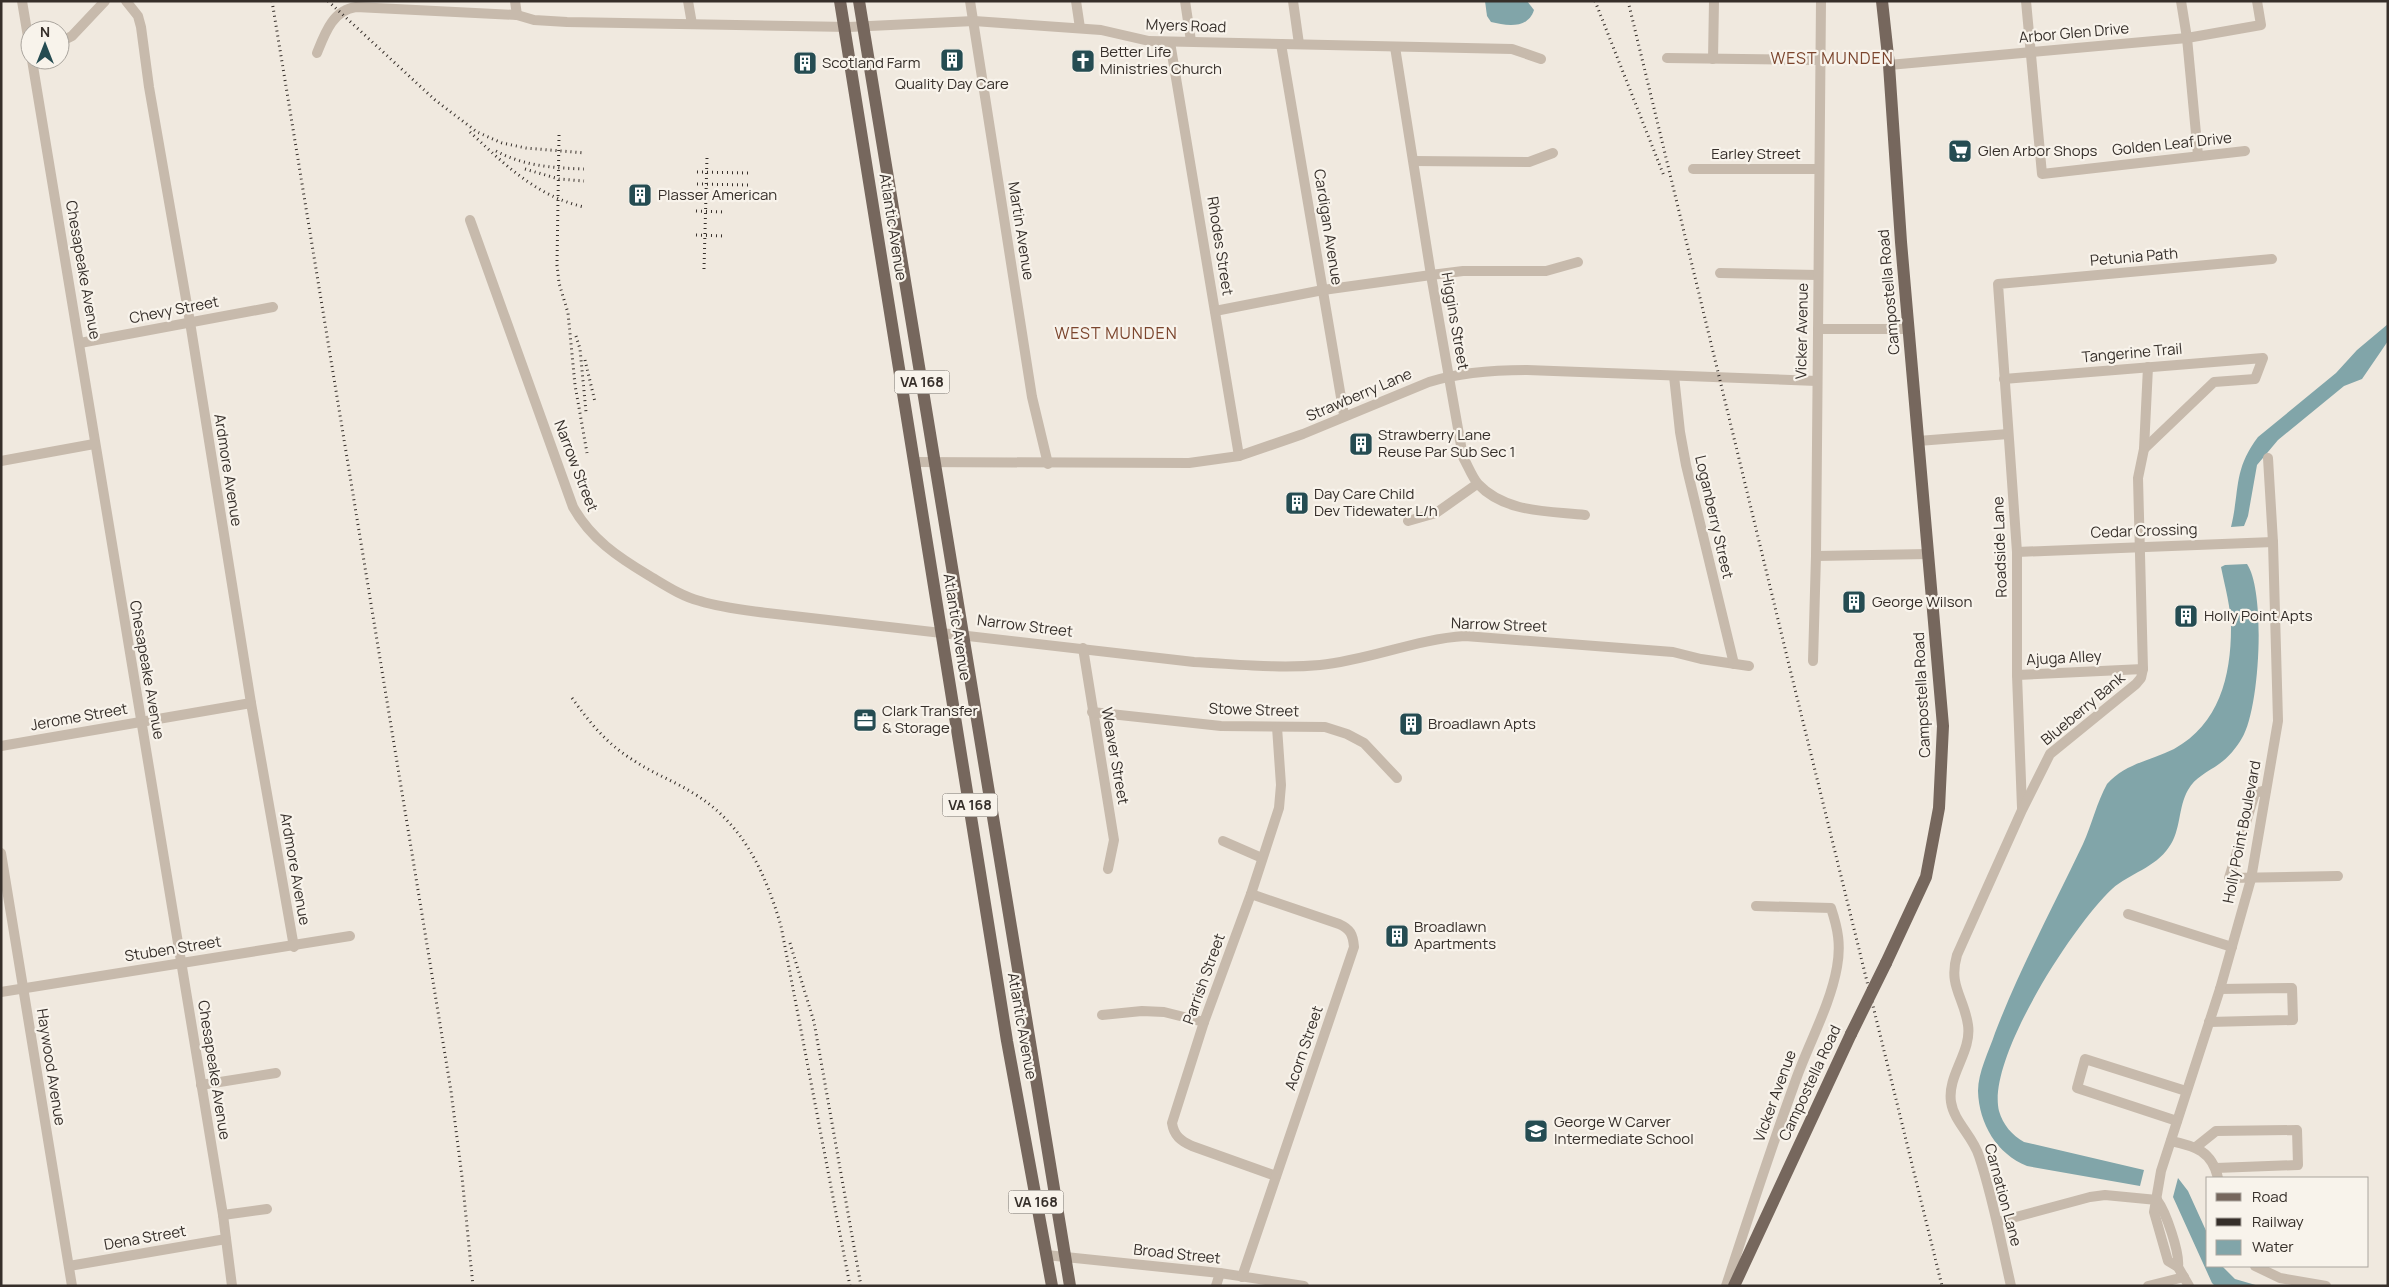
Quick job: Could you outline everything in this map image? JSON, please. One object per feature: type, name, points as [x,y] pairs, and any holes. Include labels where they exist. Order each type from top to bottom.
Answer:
[{"type":"main road","name":"Atlantic Avenue","points":[[840,1],[1007,1041],[1052,1286]]},
{"type":"main road","name":"Atlantic Avenue","points":[[859,1],[1070,1286]]},
{"type":"main road","name":"Campostella Road","points":[[1734,1286],[1926,877],[1939,808],[1943,726],[1908,329],[1889,65],[1882,1]]},
{"type":"street","points":[[22,1],[25,20]]},
{"type":"street","points":[[70,37],[83,26],[105,1]]},
{"type":"street","name":"Ardmore Avenue","points":[[126,1],[138,16],[141,27],[150,97],[190,322],[251,703],[294,946]]},
{"type":"street","points":[[515,1],[517,15]]},
{"type":"street","points":[[688,1],[692,24]]},
{"type":"street","name":"Martin Avenue","points":[[970,1],[1032,397],[1048,464]]},
{"type":"street","points":[[1076,1],[1080,28]]},
{"type":"street","points":[[1185,1],[1191,41]]},
{"type":"street","points":[[1293,1],[1298,44]]},
{"type":"street","points":[[1712,58],[1714,1]]},
{"type":"street","name":"Vicker Avenue","points":[[1813,660],[1816,556],[1821,1]]},
{"type":"street","points":[[2026,1],[2030,52]]},
{"type":"street","points":[[2181,1],[2187,38],[2198,155]]},
{"type":"street","name":"Arbor Glen Drive","points":[[1889,65],[2187,38],[2261,25],[2257,1]]},
{"type":"street","name":"Myers Road","points":[[317,53],[325,33],[334,19],[347,8],[517,15],[534,20],[567,22],[844,28],[974,21],[1112,31],[1148,41],[1512,49],[1541,59]]},
{"type":"street","name":"Rhodes Street","points":[[1170,42],[1238,456]]},
{"type":"street","name":"Cardigan Avenue","points":[[1281,44],[1344,416]]},
{"type":"street","name":"Higgins Street","points":[[1395,47],[1431,275],[1464,457],[1478,484],[1495,497],[1513,506],[1585,514]]},
{"type":"street","name":"Golden Leaf Drive","points":[[2030,52],[2042,174],[2245,151]]},
{"type":"street","points":[[1666,58],[1820,60]]},
{"type":"street","name":"Chesapeake Avenue","points":[[34,70],[80,343],[94,444],[223,1215],[232,1286]]},
{"type":"street","points":[[1414,161],[1530,162],[1553,153]]},
{"type":"street","name":"Earley Street","points":[[1693,169],[1819,169]]},
{"type":"street","name":"Narrow Street","points":[[470,220],[573,508],[582,524],[612,553],[673,590],[707,603],[767,613],[942,631],[1194,662],[1278,666],[1320,665],[1352,660],[1443,638],[1465,636],[1673,652],[1750,666]]},
{"type":"street","name":"Petunia Path","points":[[1998,284],[2272,259]]},
{"type":"street","points":[[1215,311],[1323,290],[1431,275],[1463,271],[1546,271],[1578,262]]},
{"type":"street","points":[[1720,273],[1818,275]]},
{"type":"street","name":"Roadside Lane","points":[[1998,284],[2017,552],[2017,675],[2022,810]]},
{"type":"street","name":"Chevy Street","points":[[80,343],[273,307]]},
{"type":"street","points":[[1818,329],[1908,329]]},
{"type":"street","name":"Tangerine Trail","points":[[2004,379],[2263,358],[2255,379],[2214,382],[2144,449]]},
{"type":"street","name":"Blueberry Bank","points":[[1951,1087],[1968,1038],[1968,1026],[1952,969],[2022,810],[2050,754],[2141,678],[2143,669],[2138,478],[2144,449],[2148,367]]},
{"type":"street","name":"Strawberry Lane","points":[[914,462],[1048,464],[1190,463],[1238,456],[1272,446],[1449,376],[1482,370],[1817,381]]},
{"type":"street","name":"Loganberry Street","points":[[1674,376],[1680,432],[1685,457],[1734,664]]},
{"type":"street","points":[[1918,441],[2008,434]]},
{"type":"street","points":[[1,461],[94,444]]},
{"type":"street","name":"Holly Point Boulevard","points":[[2158,1200],[2161,1172],[2220,989],[2251,879],[2278,721],[2273,542],[2268,458]]},
{"type":"street","points":[[1408,521],[1436,513],[1478,484]]},
{"type":"street","name":"Cedar Crossing","points":[[2017,552],[2273,542]]},
{"type":"street","points":[[1816,556],[1928,554]]},
{"type":"street","name":"Weaver Street","points":[[1083,648],[1114,840],[1108,869]]},
{"type":"street","name":"Ajuga Alley","points":[[2017,675],[2143,669]]},
{"type":"street","name":"Jerome Street","points":[[1,746],[251,703]]},
{"type":"street","name":"Stowe Street","points":[[1092,712],[1221,726],[1325,727],[1347,734],[1364,743],[1397,778]]},
{"type":"street","name":"Parrish Street","points":[[1276,1176],[1192,1146],[1180,1140],[1173,1130],[1174,1112],[1204,1022],[1251,894],[1279,808],[1281,785],[1277,727]]},
{"type":"street","points":[[2266,790],[2255,794],[2229,878],[2338,876]]},
{"type":"street","points":[[1223,841],[1262,858]]},
{"type":"street","name":"Haywood Avenue","points":[[1,853],[72,1286]]},
{"type":"street","name":"Acorn Street","points":[[1242,1276],[1354,947],[1353,937],[1349,929],[1251,894]]},
{"type":"street","name":"Vicker Avenue","points":[[1726,1286],[1794,1084],[1836,969],[1839,933],[1831,908],[1756,906]]},
{"type":"street","points":[[2128,914],[2232,948]]},
{"type":"street","name":"Stuben Street","points":[[1,992],[350,936]]},
{"type":"street","points":[[2209,1022],[2293,1020],[2292,988],[2220,989]]},
{"type":"street","points":[[1102,1016],[1142,1011],[1164,1012],[1204,1022]]},
{"type":"street","points":[[2177,1121],[2077,1088],[2085,1060],[2186,1091]]},
{"type":"street","points":[[201,1085],[276,1073]]},
{"type":"street","name":"Carnation Lane","points":[[1951,1087],[1951,1102],[1954,1114],[1974,1142],[1979,1154],[1997,1222],[2010,1286]]},
{"type":"street","points":[[2171,1141],[2196,1147],[2217,1173],[2298,1165],[2296,1130],[2216,1132],[2196,1147]]},
{"type":"street","points":[[1997,1222],[2090,1197],[2105,1196],[2158,1200],[2165,1211],[2179,1257],[2178,1266],[2187,1281],[2148,1286]]},
{"type":"street","points":[[223,1215],[267,1210]]},
{"type":"street","name":"Dena Street","points":[[69,1266],[226,1240]]},
{"type":"street","name":"Broad Street","points":[[1046,1255],[1242,1276],[1304,1286]]},
{"type":"street","points":[[2257,1267],[2280,1278],[2326,1286]]},
{"type":"street","points":[[1216,1286],[1220,1274]]},
{"type":"water","points":[[1485,1],[1527,1],[1534,10],[1527,20],[1516,25],[1491,22],[1487,16]]},
{"type":"water","points":[[2388,324],[2388,341],[2362,379],[2344,386],[2278,440],[2257,465],[2248,516],[2244,526],[2231,527],[2238,480],[2244,460],[2258,437],[2336,373],[2357,350]]},
{"type":"water","points":[[2247,564],[2253,578],[2259,624],[2257,678],[2248,723],[2242,738],[2226,759],[2191,785],[2182,804],[2176,834],[2163,854],[2150,865],[2112,889],[2076,931],[2036,994],[2019,1027],[2006,1059],[1999,1088],[1999,1111],[2003,1121],[2012,1133],[2024,1142],[2144,1170],[2140,1186],[2027,1166],[2007,1154],[1999,1146],[1986,1126],[1979,1103],[1978,1091],[1984,1062],[2015,985],[2083,844],[2107,784],[2122,771],[2174,749],[2189,739],[2212,713],[2225,681],[2230,646],[2230,613],[2221,567],[2225,565]]},
{"type":"water","points":[[2178,1178],[2188,1191],[2206,1231],[2206,1267],[2223,1267],[2235,1279],[2259,1286],[2215,1286],[2212,1283],[2173,1197]]},
{"type":"railway","points":[[272,1],[451,1091],[473,1286]]},
{"type":"railway","points":[[328,1],[435,100],[477,132],[502,143],[526,148],[585,153]]},
{"type":"railway","points":[[1595,1],[1664,176]]},
{"type":"railway","points":[[1628,1],[1942,1286]]},
{"type":"railway","points":[[470,132],[508,167],[536,187],[567,202],[584,207]]},
{"type":"railway","points":[[559,135],[557,265],[559,283],[568,313],[575,385],[587,453]]},
{"type":"railway","points":[[496,151],[528,163],[550,167],[584,169]]},
{"type":"railway","points":[[704,269],[707,157]]},
{"type":"railway","points":[[525,169],[559,179],[584,181]]},
{"type":"railway","points":[[697,172],[749,173]]},
{"type":"railway","points":[[697,184],[749,185]]},
{"type":"railway","points":[[696,211],[725,212]]},
{"type":"railway","points":[[696,235],[725,236]]},
{"type":"railway","points":[[576,336],[580,349],[586,412]]},
{"type":"railway","points":[[585,360],[595,402]]},
{"type":"railway","points":[[572,698],[585,716],[615,747],[648,769],[693,793],[726,819],[750,850],[768,887],[781,926],[850,1286]]},
{"type":"railway","points":[[790,943],[814,1022],[861,1286]]},
{"type":"place","name":"Quality Day Care","points":[[952,60]]},
{"type":"place","name":"Better Life Ministries Church","points":[[1083,61]]},
{"type":"place","name":"Scotland Farm","points":[[805,63]]},
{"type":"place","name":"Glen Arbor Shops","points":[[1960,151]]},
{"type":"place","name":"Plasser American","points":[[640,195]]},
{"type":"place","name":"Strawberry Lane Reuse Par Sub Sec 1","points":[[1361,444]]},
{"type":"place","name":"Day Care Child Dev Tidewater L/h","points":[[1297,503]]},
{"type":"place","name":"George Wilson","points":[[1854,602]]},
{"type":"place","name":"Holly Point Apts","points":[[2186,616]]},
{"type":"place","name":"Clark Transfer & Storage","points":[[865,720]]},
{"type":"place","name":"Broadlawn Apts","points":[[1411,724]]},
{"type":"place","name":"Broadlawn Apartments","points":[[1397,936]]},
{"type":"place","name":"George W Carver Intermediate School","points":[[1536,1131]]},
{"type":"district","name":"WEST MUNDEN","points":[[1832,58]]},
{"type":"district","name":"WEST MUNDEN","points":[[1116,333]]}]
